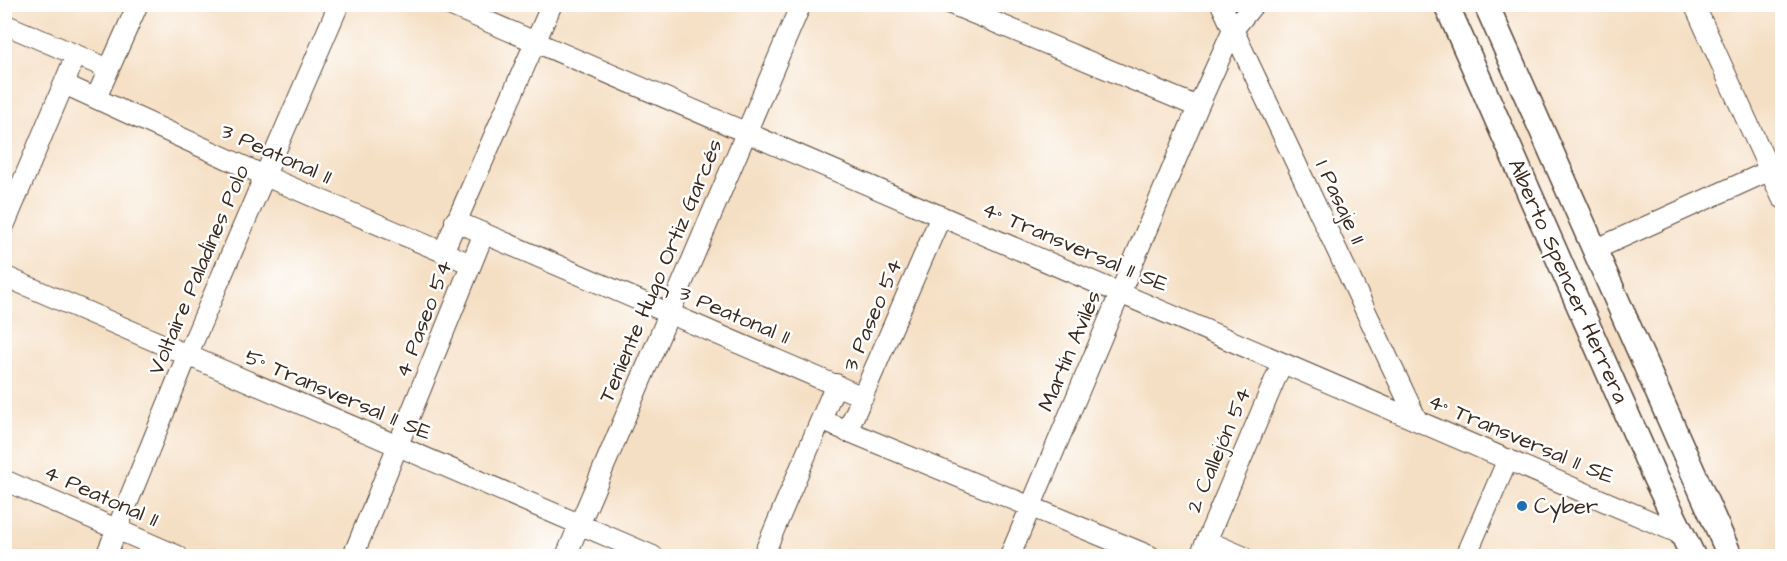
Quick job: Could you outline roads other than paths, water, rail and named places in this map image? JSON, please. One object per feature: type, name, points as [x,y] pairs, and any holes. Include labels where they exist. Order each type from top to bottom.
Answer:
[{"type":"street","points":[[96,98],[138,4]]},
{"type":"street","name":"Voltaire Paladines Polo","points":[[106,556],[187,356],[339,4]]},
{"type":"street","name":"4° Transversal 11 SE","points":[[447,4],[1683,535]]},
{"type":"street","name":"4 Paseo 54","points":[[443,252],[552,4]]},
{"type":"street","name":"Teniente Hugo Ortiz Garcés","points":[[566,556],[801,4]]},
{"type":"street","points":[[951,4],[1198,107]]},
{"type":"street","name":"1 Pasaje 11","points":[[1221,4],[1417,420]]},
{"type":"street","name":"Martín Avilés","points":[[1010,556],[1198,107],[1232,31],[1254,4]]},
{"type":"street","name":"Alberto Spencer Herrera","points":[[1446,4],[1655,478],[1693,556]]},
{"type":"street","name":"Alberto Spencer Herrera","points":[[1486,4],[1730,556]]},
{"type":"street","points":[[1694,4],[1776,168],[1782,198]]},
{"type":"street","points":[[4,24],[109,69]]},
{"type":"street","points":[[4,226],[76,55]]},
{"type":"street","name":"3 Peatonal 11","points":[[64,84],[265,176],[471,264]]},
{"type":"street","points":[[1594,250],[1776,168]]},
{"type":"street","name":"3 Paseo 54","points":[[848,432],[941,216]]},
{"type":"street","name":"3 Peatonal 11","points":[[455,221],[863,397]]},
{"type":"street","name":"4 Paseo 54","points":[[353,556],[484,233]]},
{"type":"street","name":"5° Transversal 11 SE","points":[[4,276],[653,556]]},
{"type":"street","name":"2 Callejón 54","points":[[1203,549],[1282,363]]},
{"type":"street","name":"3 Paseo 54","points":[[763,556],[836,384]]},
{"type":"street","points":[[821,420],[1150,556]]},
{"type":"street","points":[[1466,556],[1508,459]]},
{"type":"street","name":"4 Peatonal 11","points":[[4,480],[178,556]]},
{"type":"street","points":[[1203,549],[1237,555]]},
{"type":"place","name":"Cyber","points":[[1522,506]]}]
